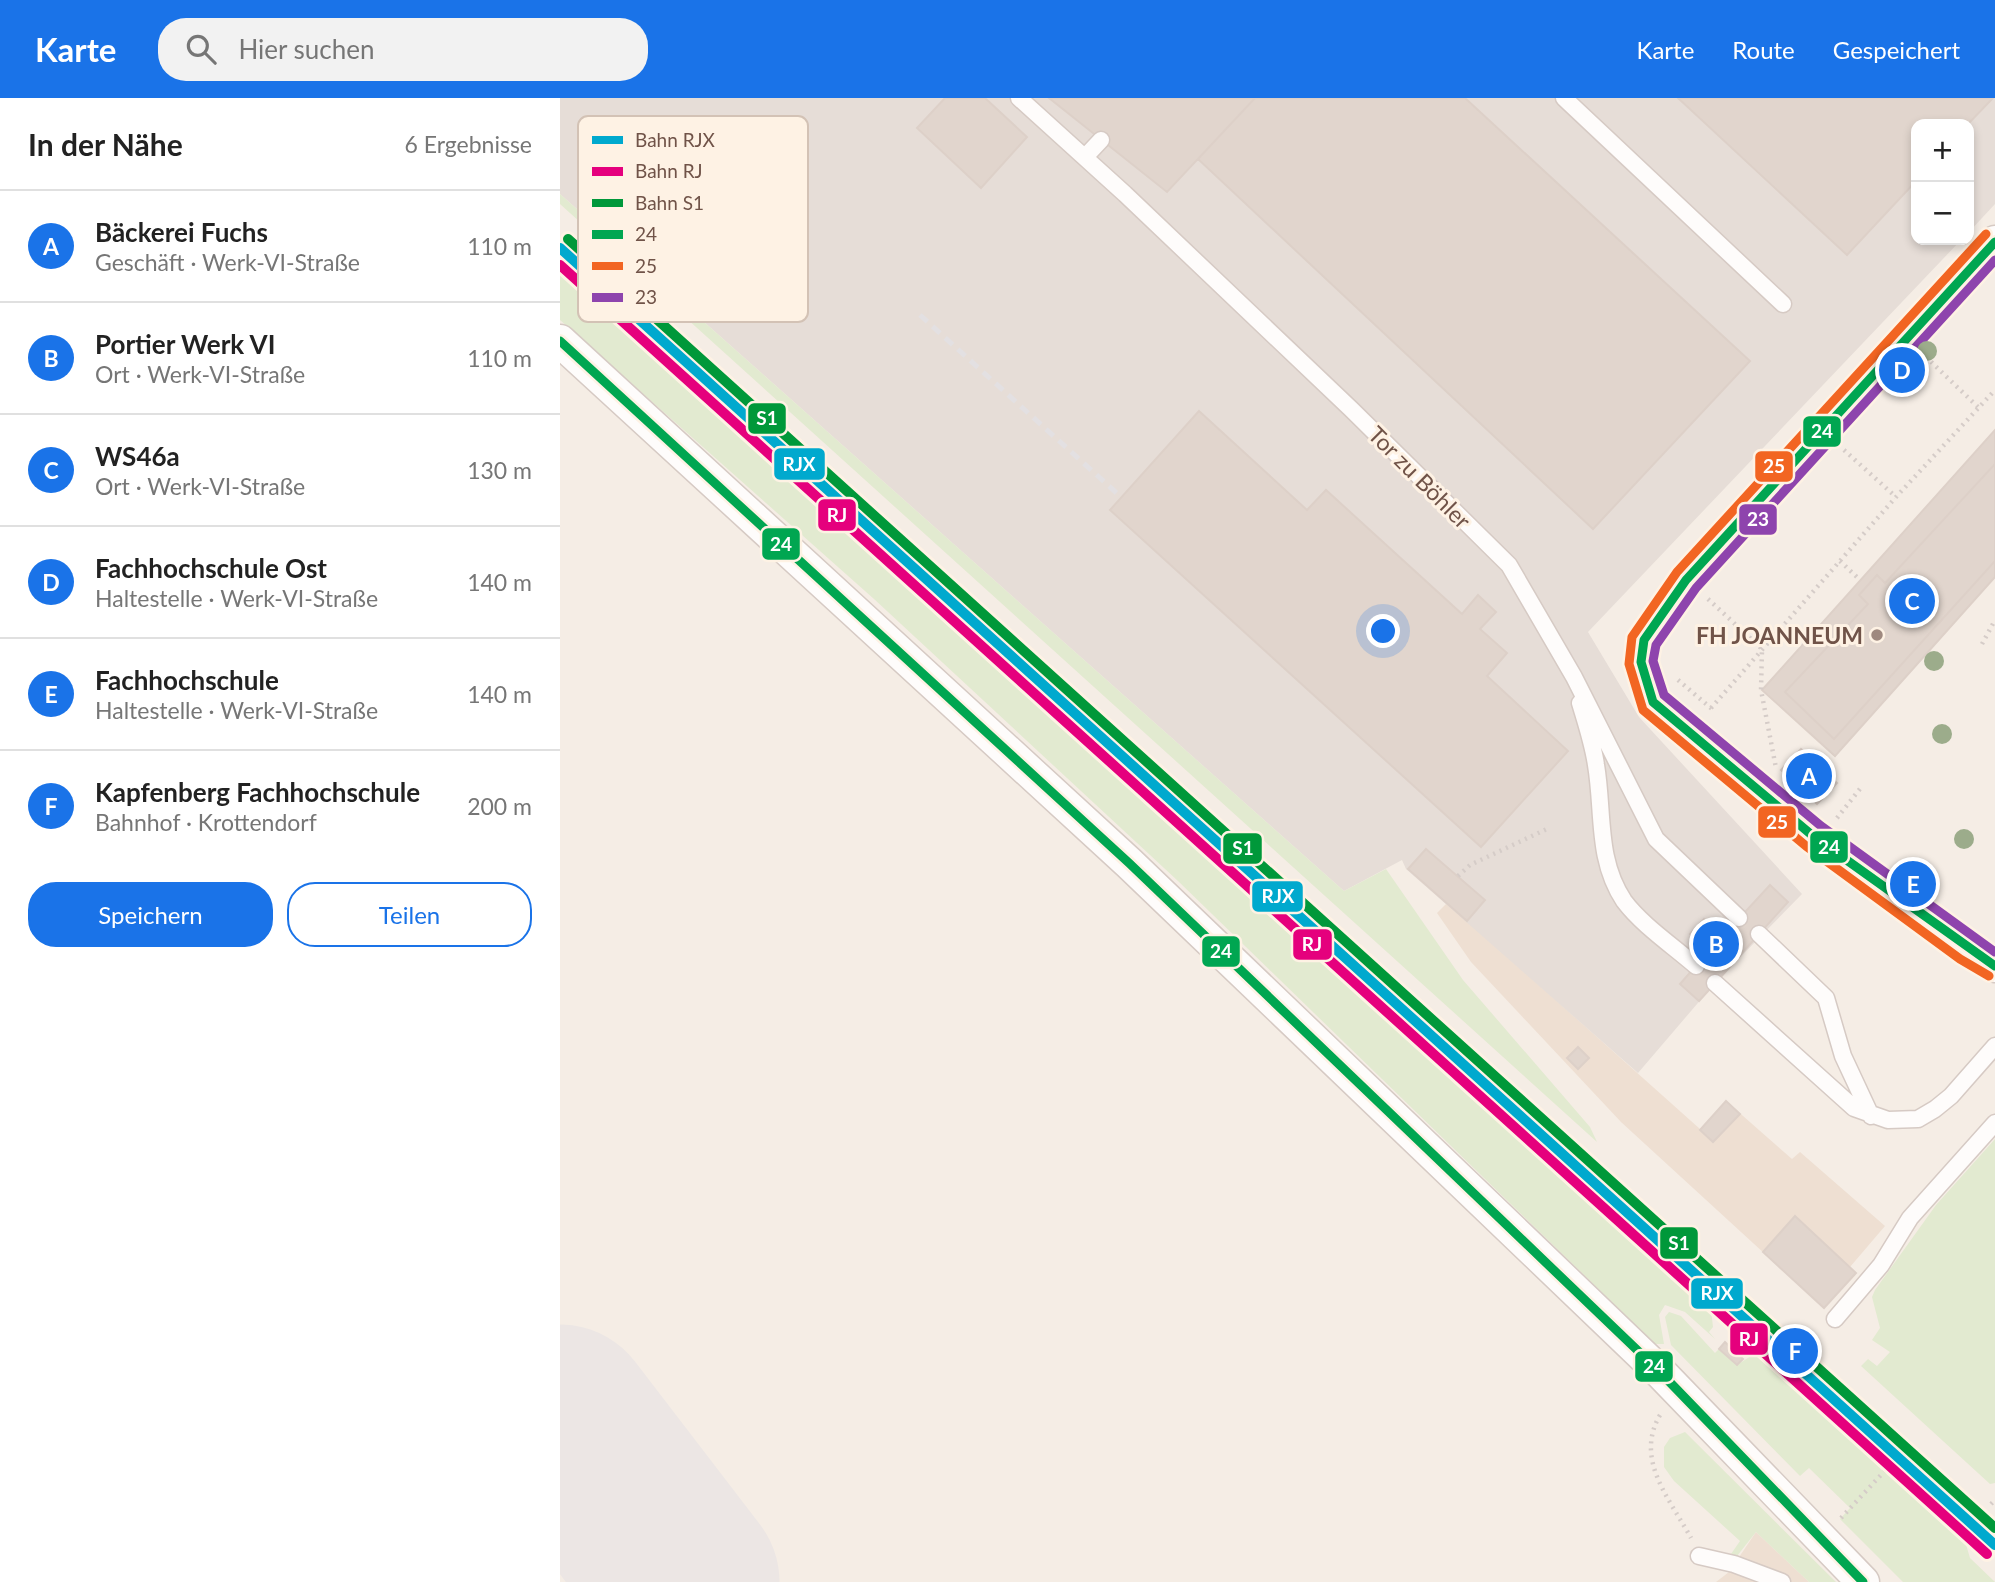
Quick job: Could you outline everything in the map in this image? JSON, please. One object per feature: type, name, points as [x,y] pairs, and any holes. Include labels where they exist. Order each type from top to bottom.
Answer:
[{"type":"street","points":[[1994,961],[1813,836],[1653,702],[1642,662],[1644,640],[1686,580],[1995,242]]},
{"type":"street","points":[[560,341],[1129,863],[1668,1380],[1863,1582]]},
{"type":"lane","name":"Tor zu Böhler","points":[[1019,98],[1342,399],[1509,565],[1574,677],[1656,839],[1739,918]]},
{"type":"lane","points":[[1564,98],[1783,304]]},
{"type":"lane","points":[[1085,158],[1101,140]]},
{"type":"lane","points":[[1574,677],[1596,763],[1606,864],[1626,903],[1696,966]]},
{"type":"lane","points":[[1759,934],[1826,998],[1843,1056],[1871,1116]]},
{"type":"lane","points":[[1715,983],[1854,1108],[1888,1121],[1918,1119],[1951,1096],[1995,1046]]},
{"type":"lane","points":[[1835,1319],[1881,1265],[1910,1218],[1995,1124]]},
{"type":"lane","points":[[1699,1556],[1734,1564],[1782,1582]]},
{"type":"path","points":[[1906,338],[1979,408]]},
{"type":"path","points":[[1711,708],[1896,497],[1995,390]]},
{"type":"path","points":[[1823,430],[1896,497]]},
{"type":"path","points":[[1840,561],[1860,580]]},
{"type":"path","points":[[1686,580],[1762,649],[1762,690],[1776,768]]},
{"type":"path","points":[[1982,644],[1995,620]]},
{"type":"path","points":[[1834,822],[1863,785]]},
{"type":"path","points":[[1458,876],[1471,864],[1549,828]]},
{"type":"path","points":[[1668,1380],[1654,1426],[1650,1448],[1652,1462],[1666,1498],[1699,1556]]},
{"type":"path","points":[[1840,1519],[1893,1462]]},
{"type":"shaded area","points":[[560,98],[1995,98],[1995,204],[1974,227],[1974,119],[1911,119],[1911,245],[1956,245],[1588,632],[1639,717],[1802,894],[1715,983],[1638,1073],[1406,869],[1402,860],[1344,891],[704,322],[808,322],[808,116],[578,116],[578,210],[560,194]]},
{"type":"shaded area","points":[[1447,903],[1700,1129],[1726,1101],[1792,1159],[1800,1152],[1885,1226],[1850,1267],[1856,1273],[1824,1308],[1621,1122],[1471,962],[1437,913]]},
{"type":"shaded area","points":[[1756,1532],[1809,1582],[1716,1582],[1729,1572]]},
{"type":"green space","points":[[560,194],[578,210],[578,220],[560,204]]},
{"type":"green space","points":[[560,262],[578,278],[578,322],[626,322],[1032,693],[1312,943],[1309,947],[1711,1310],[1713,1327],[1709,1332],[1715,1339],[1685,1312],[1665,1305],[1659,1315],[1664,1344],[1655,1344],[1178,881],[874,599],[560,320]]},
{"type":"green space","points":[[690,322],[704,322],[1344,891],[1386,869],[1463,980],[1590,1127],[1597,1142]]},
{"type":"green space","points":[[1995,1139],[1995,1483],[1990,1484],[1861,1366],[1868,1359],[1877,1366],[1890,1352],[1872,1340],[1880,1328],[1872,1297],[1875,1290],[1936,1205]]},
{"type":"green space","points":[[1669,1312],[1681,1316],[1715,1353],[1719,1349],[1737,1365],[1757,1352],[1965,1541],[1970,1558],[1995,1582],[1903,1582],[1840,1519],[1850,1508],[1809,1468],[1800,1476],[1671,1345],[1665,1317]]},
{"type":"green space","points":[[1685,1432],[1836,1582],[1809,1582],[1756,1532],[1737,1556],[1731,1554],[1740,1541],[1674,1481],[1664,1467],[1664,1447],[1670,1438]]},
{"type":"building","points":[[945,98],[985,98],[1027,137],[981,188],[917,128]]},
{"type":"building","points":[[1049,98],[1255,98],[1167,192]]},
{"type":"building","points":[[1255,98],[1465,98],[1750,361],[1593,529],[1198,159]]},
{"type":"building","points":[[1678,98],[1993,98],[1973,119],[1911,119],[1911,186],[1847,255]]},
{"type":"building","points":[[1199,411],[1307,510],[1326,490],[1462,614],[1478,595],[1496,612],[1480,629],[1507,653],[1487,676],[1568,751],[1481,847],[1110,510]]},
{"type":"building","name":"FH JOANNEUM","points":[[1995,430],[1995,577],[1835,756],[1762,690]]},
{"type":"building","name":"FH JOANNEUM","points":[[1995,464],[1995,561],[1834,739],[1785,692],[1868,604],[1859,595],[1877,575],[1885,583]]},
{"type":"building","points":[[1801,749],[1837,783],[1817,804],[1781,770]]},
{"type":"building","points":[[1426,849],[1485,900],[1467,921],[1408,869]]},
{"type":"building","points":[[1770,885],[1788,902],[1742,953],[1723,936]]},
{"type":"building","points":[[1704,919],[1742,953],[1728,969],[1690,934]]},
{"type":"building","points":[[1709,951],[1728,969],[1699,1001],[1680,984]]},
{"type":"building","points":[[1578,1047],[1589,1058],[1578,1069],[1567,1058]]},
{"type":"building","points":[[1726,1101],[1740,1114],[1713,1142],[1700,1130]]},
{"type":"building","points":[[1795,1216],[1856,1273],[1824,1308],[1763,1252]]},
{"type":"building","points":[[1725,1342],[1743,1359],[1737,1365],[1719,1349]]},
{"type":"runway","points":[[560,1419],[685,1582]]},
{"type":"railway","points":[[920,315],[1121,497]]},
{"type":"rail line","name":"S1","points":[[568,239],[578,248]]},
{"type":"rail line","name":"RJX","points":[[560,248],[578,264]]},
{"type":"rail line","name":"RJ","points":[[560,265],[578,281]]},
{"type":"rail line","name":"RJ","points":[[623,322],[1987,1554]]},
{"type":"rail line","name":"RJX","points":[[642,322],[1995,1545]]},
{"type":"rail line","name":"S1","points":[[660,322],[1995,1528]]},
{"type":"transit line","name":"25","points":[[1986,234],[1677,572],[1632,637],[1629,664],[1643,710],[1806,846],[1960,959],[1989,976]]},
{"type":"transit line","name":"24","points":[[1995,242],[1686,580],[1644,640],[1641,662],[1653,702],[1813,836],[1995,966]]},
{"type":"transit line","name":"23","points":[[1995,260],[1696,588],[1656,645],[1653,661],[1664,695],[1821,826],[1995,952]]},
{"type":"transit line","name":"24","points":[[560,341],[1129,863],[1659,1371],[1863,1582]]},
{"type":"place","name":"Fachhochschule Ost","points":[[1902,370]]},
{"type":"place","name":"WS46a","points":[[1912,601]]},
{"type":"place","name":"FH JOANNEUM","points":[[1877,635]]},
{"type":"place","name":"Bäckerei Fuchs","points":[[1809,776]]},
{"type":"place","name":"Fachhochschule","points":[[1913,884]]},
{"type":"place","name":"Portier Werk VI","points":[[1716,944]]},
{"type":"place","name":"Kapfenberg Fachhochschule","points":[[1795,1351]]}]
